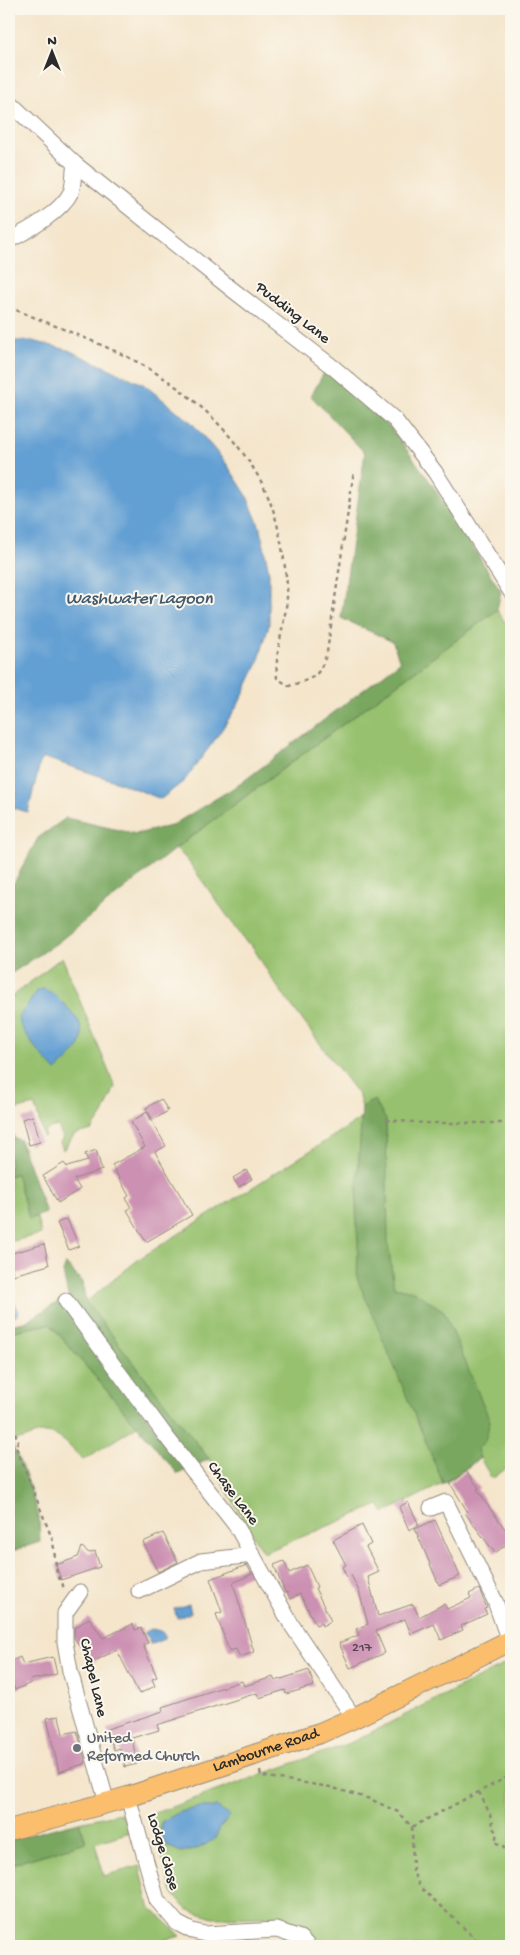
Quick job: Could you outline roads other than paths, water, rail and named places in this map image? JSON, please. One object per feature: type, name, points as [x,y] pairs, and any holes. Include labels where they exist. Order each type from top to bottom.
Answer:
[{"type":"main road","name":"Lambourne Road","points":[[9,1830],[128,1797],[267,1752],[354,1718],[510,1640]]},
{"type":"street","name":"Pudding Lane","points":[[9,102],[74,164],[334,368],[395,420],[435,472],[511,592]]},
{"type":"street","points":[[9,240],[30,230],[56,209],[71,191],[74,164]]},
{"type":"street","name":"Chase Lane","points":[[66,1301],[237,1527],[291,1624],[354,1718]]},
{"type":"street","points":[[431,1508],[446,1502],[495,1601],[510,1640]]},
{"type":"street","points":[[139,1591],[201,1561],[253,1555]]},
{"type":"street","name":"Chapel Lane","points":[[80,1592],[65,1613],[65,1642],[70,1671],[107,1803]]},
{"type":"street","name":"Lodge Close","points":[[128,1797],[157,1900],[178,1923],[192,1931],[205,1934],[277,1930],[300,1938],[308,1946]]},
{"type":"water","name":"Washwater Lagoon","points":[[9,341],[33,341],[68,350],[143,384],[191,422],[226,463],[246,494],[261,530],[269,573],[269,625],[258,663],[238,705],[214,741],[184,781],[161,799],[115,781],[48,759],[41,759],[28,812],[9,807]]},
{"type":"water","points":[[44,989],[56,996],[75,1016],[82,1034],[78,1048],[56,1071],[29,1040],[18,1018],[38,990]]},
{"type":"water","points":[[11,1294],[19,1312],[15,1317],[10,1315],[9,1311],[9,1295]]},
{"type":"water","points":[[189,1604],[191,1613],[177,1618],[174,1609]]},
{"type":"water","points":[[152,1629],[161,1631],[165,1636],[164,1639],[150,1644],[149,1638],[145,1634],[146,1631]]},
{"type":"water","points":[[200,1807],[216,1807],[230,1816],[221,1826],[215,1839],[199,1848],[181,1852],[167,1846],[161,1837],[161,1822],[180,1812]]},
{"type":"place","name":"United Reformed Church","points":[[77,1748]]}]
